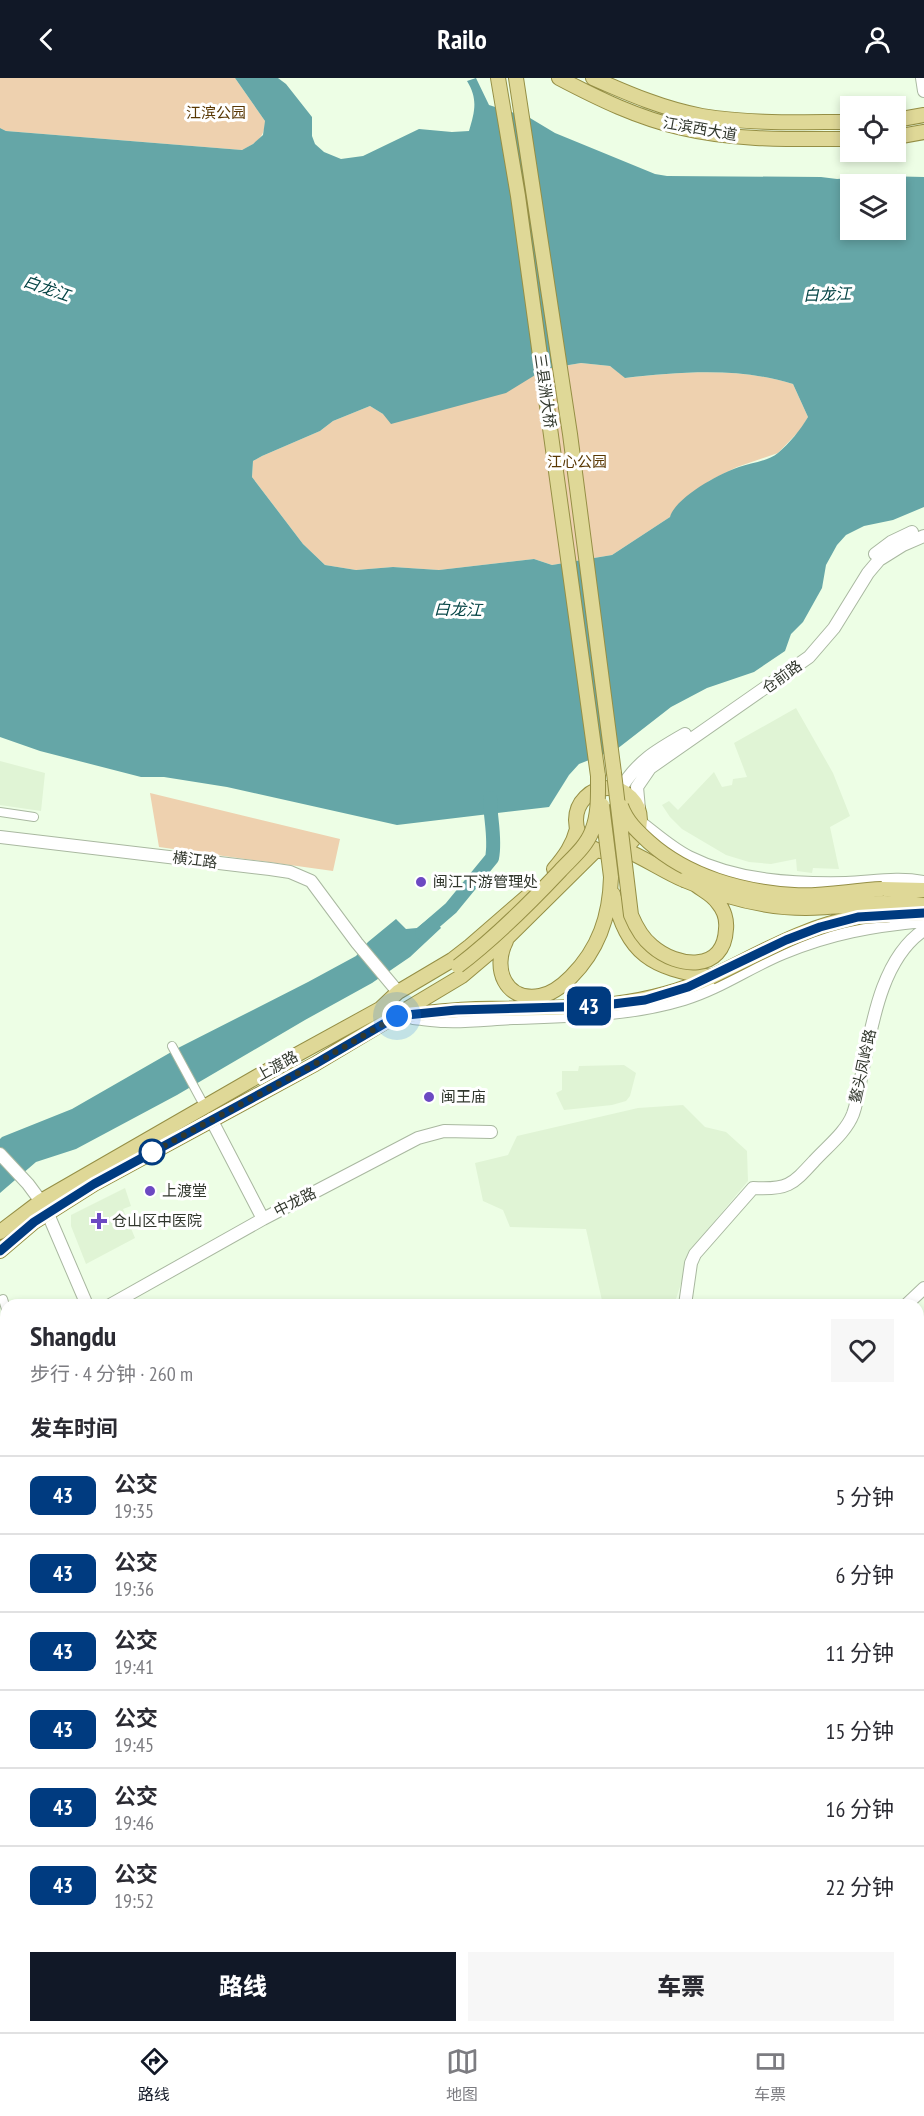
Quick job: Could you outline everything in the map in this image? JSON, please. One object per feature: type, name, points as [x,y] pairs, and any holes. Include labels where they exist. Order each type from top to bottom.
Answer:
[{"type":"main road","name":"三县洲大桥","points":[[498,78],[518,196],[598,776]]},
{"type":"main road","name":"三县洲大桥","points":[[516,78],[570,434],[614,773]]},
{"type":"main road","name":"江滨西大道","points":[[559,78],[623,110],[681,128],[735,136],[840,139]]},
{"type":"main road","name":"江滨西大道","points":[[593,78],[656,105],[702,116],[748,121],[840,122]]},
{"type":"main road","points":[[906,118],[924,115]]},
{"type":"main road","points":[[906,135],[924,132]]},
{"type":"main road","points":[[614,773],[631,915],[642,936],[651,946],[673,959],[693,963],[702,962],[717,953],[724,944],[726,935],[725,915],[720,904],[713,896],[671,869],[627,846]]},
{"type":"main road","points":[[614,773],[622,809],[631,825],[663,855],[693,871],[720,881],[760,891],[924,905]]},
{"type":"main road","points":[[598,776],[611,877],[624,928],[645,955],[657,963],[679,972],[711,977]]},
{"type":"main road","points":[[380,1009],[458,966],[524,910],[580,850],[593,829],[598,805],[598,776]]},
{"type":"main road","points":[[610,788],[620,790],[630,796],[639,815],[639,831],[627,846],[605,852],[588,845],[577,829],[578,809],[583,800],[590,793],[610,788]]},
{"type":"main road","name":"上渡路","points":[[0,1232],[44,1207],[94,1184],[380,1009],[394,988],[460,953],[541,884],[566,855],[574,842],[577,829]]},
{"type":"main road","name":"上渡路","points":[[208,1113],[315,1064],[462,976],[508,937],[596,850]]},
{"type":"main road","points":[[508,937],[500,956],[499,965],[507,984],[516,992],[528,996],[541,996],[552,992],[588,959],[599,939],[608,912],[611,877]]},
{"type":"main road","points":[[689,881],[744,900],[805,908],[924,897]]},
{"type":"main road","points":[[397,1016],[456,1010],[628,1003],[661,996],[711,977],[786,940],[820,927],[858,917],[885,901],[924,890]]},
{"type":"main road","points":[[885,901],[924,913]]},
{"type":"main road","name":"上渡路","points":[[0,1251],[27,1227],[44,1207]]},
{"type":"street","points":[[922,78],[924,91]]},
{"type":"street","name":"仓前路","points":[[620,790],[629,774],[644,760],[712,719],[802,655],[825,628],[861,569],[872,556],[891,542],[924,528]]},
{"type":"street","name":"仓前路","points":[[639,815],[637,787],[650,768],[809,657],[834,628],[868,573],[879,560],[903,545],[924,536]]},
{"type":"street","points":[[0,812],[34,817]]},
{"type":"street","points":[[639,815],[687,856],[719,869],[761,879],[924,882]]},
{"type":"street","name":"横江路","points":[[0,837],[290,872],[311,881],[394,988]]},
{"type":"street","points":[[829,882],[834,935]]},
{"type":"street","points":[[397,1016],[446,1022],[620,1014],[686,999],[724,984],[781,954],[834,935],[881,925],[924,921]]},
{"type":"street","name":"鳌头凤岭路","points":[[686,1299],[691,1263],[695,1254],[753,1188],[777,1189],[791,1184],[848,1123],[855,1107],[873,1020],[883,989],[903,950],[920,933]]},
{"type":"street","points":[[172,1046],[263,1219]]},
{"type":"street","name":"中龙路","points":[[121,1299],[263,1219],[428,1134],[444,1131],[491,1132]]},
{"type":"street","points":[[0,1154],[28,1184],[44,1207],[84,1299]]},
{"type":"street","points":[[912,1299],[924,1288]]},
{"type":"shaded area","points":[[796,708],[833,773],[850,816],[830,827],[839,869],[813,868],[812,873],[797,871],[796,859],[771,864],[749,862],[726,855],[682,829],[662,805],[669,801],[678,810],[714,772],[722,787],[732,785],[733,779],[747,777],[734,743]]},
{"type":"shaded area","points":[[0,761],[45,773],[41,811],[0,805]]},
{"type":"shaded area","points":[[624,1065],[636,1073],[630,1096],[626,1101],[612,1105],[564,1110],[556,1093],[562,1090],[562,1071],[578,1071],[579,1066]]},
{"type":"shaded area","points":[[683,1105],[705,1127],[726,1132],[747,1151],[748,1181],[693,1247],[676,1299],[602,1299],[586,1229],[510,1227],[503,1210],[483,1201],[475,1163],[508,1155],[517,1136],[638,1108]]},
{"type":"shaded area","name":"仓山区中医院","points":[[125,1188],[131,1206],[123,1209],[135,1238],[86,1264],[71,1226],[71,1215]]},
{"type":"green space","name":"江滨公园","points":[[0,78],[235,78],[265,121],[265,127],[259,139],[242,150],[6,131],[0,128]]},
{"type":"green space","name":"江心公园","points":[[581,363],[610,366],[626,378],[710,372],[773,379],[793,384],[808,417],[801,429],[778,453],[737,467],[709,481],[670,517],[612,555],[552,565],[534,559],[439,570],[393,567],[356,570],[325,565],[303,544],[252,477],[253,461],[320,431],[333,421],[370,406],[383,414],[545,369]]},
{"type":"green space","points":[[150,793],[340,839],[333,871],[159,847]]},
{"type":"water","name":"白龙江","points":[[235,78],[278,78],[286,84],[312,117],[312,136],[315,144],[324,152],[341,159],[363,156],[419,129],[469,131],[474,99],[467,81],[476,78],[489,105],[530,118],[555,133],[655,174],[840,179],[840,240],[906,240],[906,177],[924,177],[924,507],[893,520],[864,526],[846,535],[837,545],[826,565],[822,588],[803,622],[791,634],[785,651],[754,672],[707,688],[671,707],[617,749],[579,764],[569,775],[549,807],[397,825],[227,787],[164,777],[141,777],[40,751],[0,737],[0,128],[6,131],[242,150],[263,135],[265,121]],"holes":[[[581,363],[610,366],[625,378],[710,372],[752,375],[793,384],[808,417],[794,436],[774,456],[739,467],[710,480],[680,502],[670,517],[612,555],[552,565],[534,559],[439,570],[393,567],[356,570],[325,565],[303,544],[252,477],[253,461],[320,431],[333,421],[370,406],[383,414],[391,424],[506,393],[545,369]]]},
{"type":"water","points":[[432,916],[441,928],[410,957],[372,983],[177,1095],[76,1149],[36,1162],[0,1193],[0,1139],[2,1137],[72,1109],[180,1047],[356,956],[368,942],[396,919],[406,929],[417,928]]},
{"type":"waterway","points":[[422,933],[451,908],[492,858],[490,798]]},
{"type":"bus line","name":"43","points":[[0,1251],[34,1222],[94,1184],[315,1064],[397,1016],[456,1010],[597,1006],[645,1000],[688,987],[786,940],[820,927],[858,917],[924,913]]},
{"type":"place","name":"闽江下游管理处","points":[[421,882]]},
{"type":"place","name":"闽王庙","points":[[429,1097]]},
{"type":"place","name":"上渡堂","points":[[150,1191]]},
{"type":"place","name":"仓山区中医院","points":[[99,1221]]},
{"type":"route","points":[[152,1152],[149,1154],[315,1064],[397,1016]]}]
